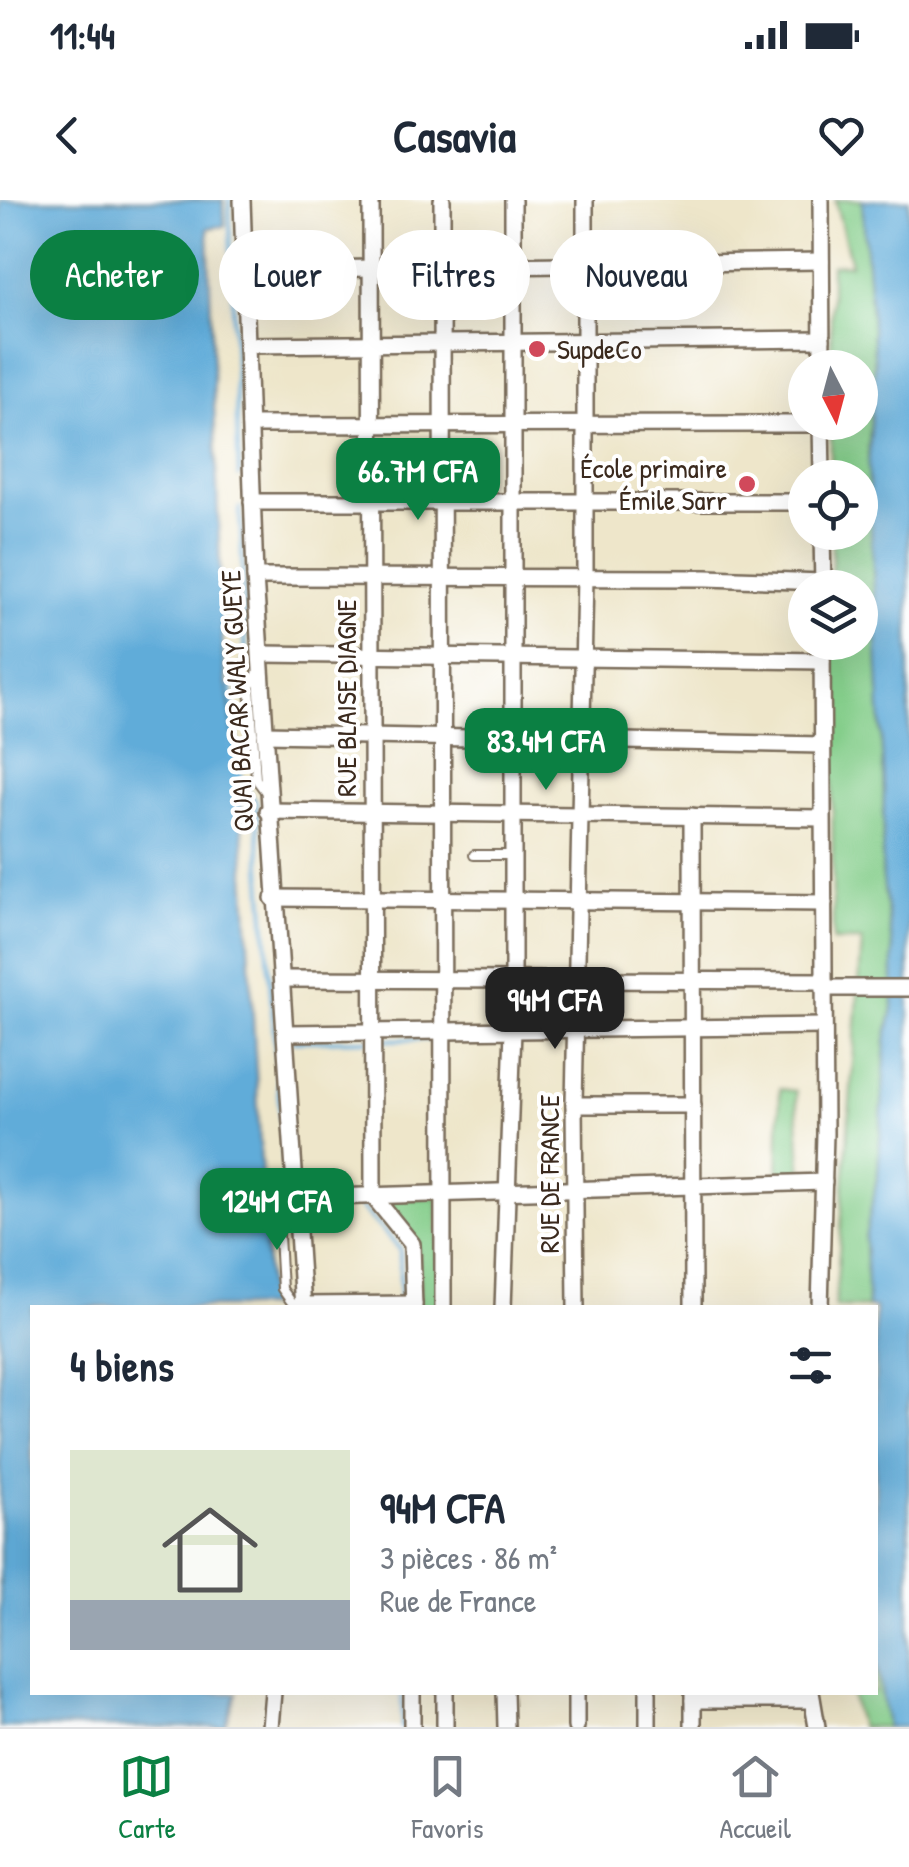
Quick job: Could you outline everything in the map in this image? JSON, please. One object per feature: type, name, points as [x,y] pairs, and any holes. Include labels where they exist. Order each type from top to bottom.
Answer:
[{"type":"street","name":"QUAI BACAR WALY GUEYE","points":[[242,200],[242,230]]},
{"type":"street","name":"RUE BLAISE DIAGNE","points":[[371,200],[373,1196]]},
{"type":"street","points":[[442,200],[442,230]]},
{"type":"street","points":[[513,200],[513,230]]},
{"type":"street","name":"RUE DE FRANCE","points":[[585,200],[585,230]]},
{"type":"street","points":[[821,200],[822,350]]},
{"type":"street","points":[[723,263],[821,261]]},
{"type":"street","points":[[357,268],[377,268]]},
{"type":"street","name":"QUAI BACAR WALY GUEYE","points":[[246,320],[273,898],[287,1034],[303,1305]]},
{"type":"street","points":[[443,1305],[440,898],[444,320]]},
{"type":"street","points":[[504,1305],[513,1030],[511,320]]},
{"type":"street","name":"RUE DE FRANCE","points":[[576,1305],[574,1029],[585,577],[583,320]]},
{"type":"street","points":[[247,345],[822,339]]},
{"type":"street","points":[[250,425],[788,423]]},
{"type":"street","points":[[252,502],[788,502]]},
{"type":"street","points":[[255,578],[585,577],[788,584]]},
{"type":"street","points":[[261,661],[370,656],[788,660]]},
{"type":"street","points":[[820,1305],[824,1182],[822,660]]},
{"type":"street","points":[[264,734],[821,745]]},
{"type":"street","points":[[268,802],[371,813],[822,818]]},
{"type":"street","points":[[692,816],[693,1305]]},
{"type":"street","points":[[273,898],[824,904]]},
{"type":"street","points":[[282,979],[693,980],[909,988]]},
{"type":"street","points":[[287,1034],[823,1026]]},
{"type":"street","points":[[574,1105],[693,1105]]},
{"type":"street","points":[[297,1198],[824,1182]]},
{"type":"street","points":[[373,1196],[375,1204],[406,1232],[412,1244],[414,1305]]},
{"type":"street","points":[[270,1727],[273,1695]]},
{"type":"street","points":[[412,1695],[412,1727]]},
{"type":"street","points":[[445,1695],[445,1727]]},
{"type":"street","points":[[505,1695],[506,1727]]},
{"type":"street","points":[[576,1695],[576,1727]]},
{"type":"street","points":[[648,1695],[648,1727]]},
{"type":"street","points":[[693,1727],[693,1696],[811,1696],[818,1727]]},
{"type":"lane","points":[[261,661],[250,686],[256,780],[268,802]]},
{"type":"lane","points":[[474,855],[514,855]]},
{"type":"green space","points":[[835,200],[862,200],[874,350],[831,350],[831,265],[851,264]]},
{"type":"green space","points":[[831,440],[869,440],[868,460],[831,460]]},
{"type":"green space","points":[[832,550],[873,550],[873,570],[832,570]]},
{"type":"green space","points":[[832,660],[878,660],[884,792],[882,873],[893,952],[893,1008],[886,1040],[878,1173],[865,1238],[868,1305],[835,1305],[862,941],[833,941]]},
{"type":"green space","points":[[780,1089],[796,1091],[802,1178],[778,1178]]},
{"type":"green space","points":[[438,1197],[439,1305],[419,1305],[416,1245],[404,1226],[376,1199]]},
{"type":"green space","points":[[878,1670],[887,1727],[860,1727],[852,1695],[878,1695]]},
{"type":"water","points":[[0,200],[223,200],[225,226],[208,228],[223,657],[240,779],[269,1305],[30,1305],[30,1695],[236,1695],[225,1727],[0,1727]]},
{"type":"water","points":[[862,200],[909,200],[909,1727],[887,1727],[878,1670],[878,1305],[868,1305],[865,1238],[878,1173],[886,1040],[893,1008],[893,952],[882,873],[884,792],[878,570],[873,570],[872,550],[878,550],[878,460],[868,460],[870,440],[878,440],[878,350],[874,350]]},
{"type":"waterway","points":[[229,200],[239,476]]},
{"type":"waterway","points":[[240,508],[246,659],[231,688],[241,782],[256,802],[284,1163],[284,1189],[261,1208]]},
{"type":"waterway","points":[[448,1039],[498,1038]]},
{"type":"waterway","points":[[378,1040],[438,1039]]},
{"type":"waterway","points":[[293,1041],[368,1040]]},
{"type":"waterway","points":[[355,1201],[400,1249],[400,1299]]},
{"type":"waterway","points":[[267,1297],[275,1305]]},
{"type":"waterway","points":[[402,1695],[402,1727]]},
{"type":"place","name":"SupdeCo","points":[[537,349]]},
{"type":"place","name":"École primaire Émile Sarr","points":[[747,484]]}]
